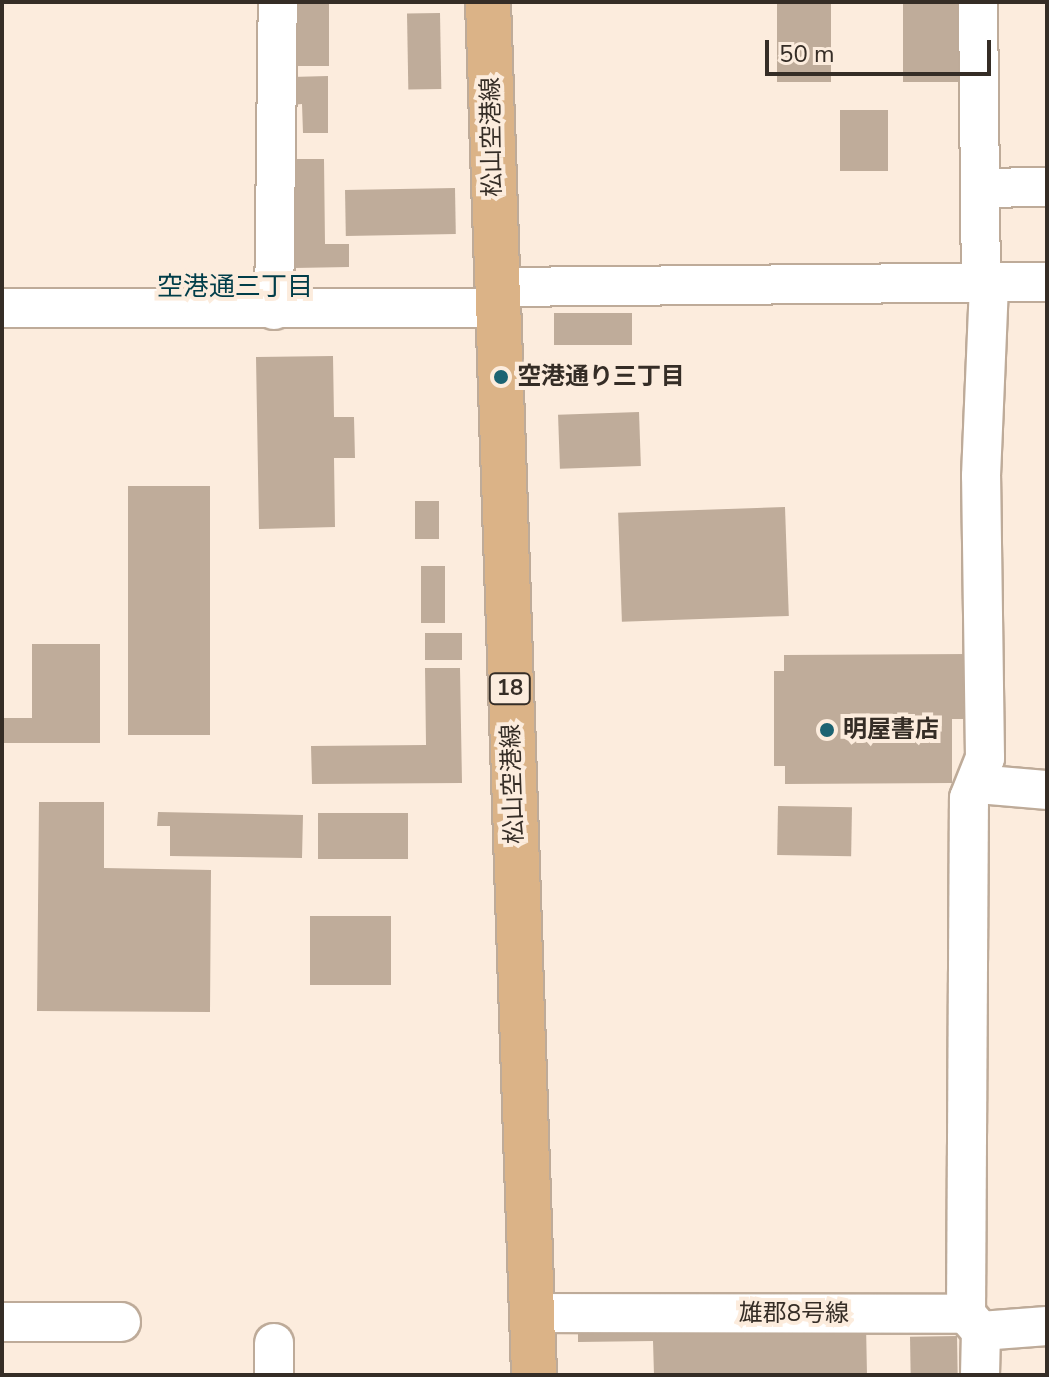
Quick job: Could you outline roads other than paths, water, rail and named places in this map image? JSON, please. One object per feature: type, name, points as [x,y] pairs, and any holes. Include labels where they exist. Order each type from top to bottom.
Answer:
[{"type":"main road","name":"松山空港線","points":[[488,2],[534,1375]]},
{"type":"street","points":[[274,310],[278,2]]},
{"type":"street","points":[[978,2],[980,188],[985,284],[981,476],[985,758],[969,798],[974,1323],[980,1375]]},
{"type":"street","points":[[980,188],[1047,187]]},
{"type":"street","points":[[2,308],[274,310],[496,297],[1047,282]]},
{"type":"street","points":[[977,784],[1047,790]]},
{"type":"street","name":"雄郡8号線","points":[[533,1313],[1047,1326]]},
{"type":"street","points":[[2,1322],[121,1322]]},
{"type":"place","name":"空港通り三丁目","points":[[501,377]]},
{"type":"place","name":"明屋書店","points":[[827,730]]},
{"type":"district","name":"空港通三丁目","points":[[235,287]]}]
